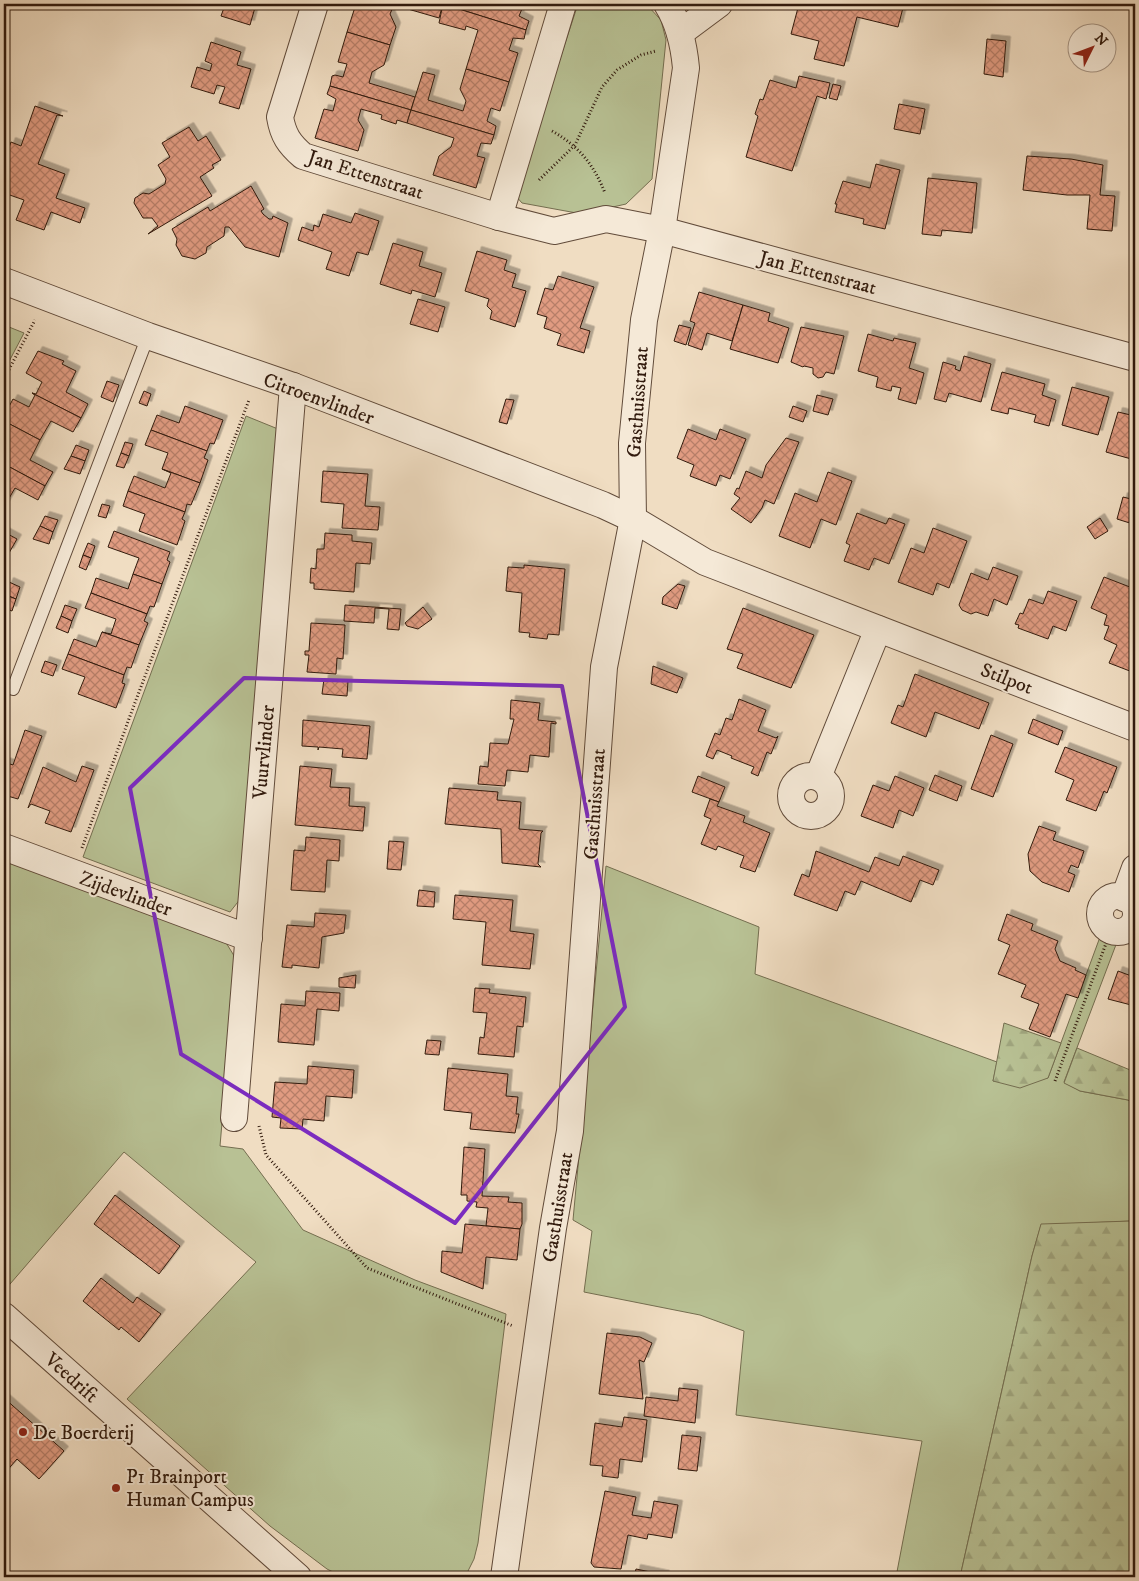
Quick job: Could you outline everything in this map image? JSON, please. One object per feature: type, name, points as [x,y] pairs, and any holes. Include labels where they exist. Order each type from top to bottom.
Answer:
[{"type":"street","name":"Jan Ettenstraat","points":[[314,4],[280,117],[283,133],[291,146],[303,156],[499,217],[554,231],[606,219],[662,230],[1135,358]]},
{"type":"street","points":[[499,217],[562,4]]},
{"type":"street","points":[[677,20],[719,4]]},
{"type":"street","name":"Gasthuisstraat","points":[[504,1577],[552,1228],[570,1131],[604,667],[633,520],[632,443],[644,320],[662,230],[686,68],[677,20]]},
{"type":"street","name":"Citroenvlinder","points":[[4,281],[148,336],[258,376],[292,386],[603,505],[633,520]]},
{"type":"street","name":"Vuurvlinder","points":[[234,1118],[292,386]]},
{"type":"street","name":"Stilpot","points":[[633,520],[705,562],[1135,728]]},
{"type":"street","points":[[818,778],[878,629]]},
{"type":"street","name":"Zijdevlinder","points":[[4,847],[249,938]]},
{"type":"street","points":[[1111,930],[1123,931],[1132,924],[1135,918],[1133,906],[1124,898],[1135,868]]},
{"type":"street","name":"Veedrift","points":[[4,1316],[298,1577]]},
{"type":"lane","points":[[14,689],[148,336]]},
{"type":"path","points":[[537,182],[575,145],[602,87],[617,70],[641,55],[677,20]]},
{"type":"path","points":[[528,120],[543,126],[575,145],[598,176],[605,196],[606,219]]},
{"type":"path","points":[[4,379],[46,297]]},
{"type":"path","points":[[73,873],[258,376]]},
{"type":"path","points":[[1055,1080],[1111,930]]},
{"type":"path","points":[[234,1118],[258,1119],[266,1154],[367,1268],[538,1336]]},
{"type":"highlighted area","points":[[244,678],[562,686],[625,1007],[455,1223],[181,1054],[130,788]]},
{"type":"green space","points":[[578,4],[646,4],[661,20],[666,40],[652,179],[626,204],[582,214],[522,203],[515,195]]},
{"type":"green space","points":[[4,325],[24,333],[4,371]]},
{"type":"green space","points":[[246,416],[278,429],[241,898],[230,912],[83,857]]},
{"type":"green space","points":[[4,858],[225,941],[236,959],[220,1146],[243,1149],[303,1230],[415,1280],[506,1314],[478,1543],[474,1559],[465,1577],[343,1577],[327,1569],[270,1526],[127,1399],[256,1262],[124,1152],[4,1291]]},
{"type":"green space","points":[[606,866],[759,927],[755,974],[997,1062],[993,1081],[1048,1078],[1100,937],[1112,943],[1117,942],[1064,1082],[1080,1091],[1128,1100],[1135,1105],[1135,1218],[1131,1221],[1041,1225],[1032,1256],[960,1577],[896,1577],[922,1441],[736,1415],[744,1331],[700,1315],[584,1292],[592,1231],[573,1220]]},
{"type":"green space","points":[[1004,1023],[1061,1043],[1048,1078],[1020,1088],[993,1081]]},
{"type":"green space","points":[[1077,1048],[1135,1072],[1135,1105],[1128,1100],[1080,1091],[1064,1083]]},
{"type":"green space","points":[[1135,1218],[1135,1577],[960,1577],[1032,1256],[1041,1224],[1131,1221]]},
{"type":"building","points":[[221,4],[256,4],[250,25],[221,16],[225,5]]},
{"type":"building","points":[[356,4],[365,6],[366,4],[443,4],[439,18],[394,5],[390,14],[396,27],[390,45],[347,32]]},
{"type":"building","points":[[443,4],[524,4],[519,16],[529,21],[526,30]]},
{"type":"building","points":[[443,4],[526,30],[524,39],[513,38],[509,50],[518,53],[509,82],[466,69],[478,30],[466,26],[465,30],[439,23]]},
{"type":"building","points":[[799,4],[904,4],[898,27],[857,17],[844,66],[814,59],[819,41],[791,34]]},
{"type":"building","points":[[347,32],[390,45],[384,65],[372,72],[369,83],[415,97],[411,110],[330,86],[332,76],[343,77],[347,64],[338,62]]},
{"type":"building","points":[[987,39],[1006,41],[1003,77],[984,74]]},
{"type":"building","points":[[211,42],[241,52],[237,65],[251,69],[239,109],[219,103],[225,87],[217,85],[214,94],[191,87],[197,67],[210,71],[212,64],[205,61]]},
{"type":"building","points":[[466,69],[509,82],[500,111],[491,108],[487,121],[496,126],[494,135],[411,110],[423,72],[435,75],[428,100],[463,111],[466,101],[460,89]]},
{"type":"building","points":[[799,76],[830,83],[826,99],[817,96],[792,171],[746,157],[758,116],[755,114],[760,99],[763,100],[770,80],[796,88]]},
{"type":"building","points":[[833,84],[841,86],[837,100],[829,98]]},
{"type":"building","points":[[330,86],[411,110],[407,123],[397,120],[396,124],[381,119],[382,115],[361,109],[358,120],[364,130],[358,151],[315,138],[324,109],[333,111],[336,99],[327,94]]},
{"type":"building","points":[[899,104],[925,109],[920,134],[894,129]]},
{"type":"building","points":[[35,106],[63,116],[57,115],[38,164],[65,174],[56,198],[85,208],[80,223],[51,212],[44,230],[16,220],[24,200],[4,193],[4,161],[11,142],[21,146]]},
{"type":"building","points":[[411,110],[494,135],[491,144],[481,143],[477,156],[485,158],[476,188],[433,175],[439,156],[451,147],[454,138],[407,123]]},
{"type":"building","points":[[189,127],[198,141],[206,136],[221,160],[212,165],[214,168],[200,177],[212,196],[148,234],[158,226],[152,218],[143,218],[134,203],[135,198],[143,193],[149,194],[165,184],[166,179],[158,165],[170,157],[162,143]]},
{"type":"building","points":[[1027,156],[1071,159],[1103,165],[1100,195],[1115,196],[1112,231],[1087,229],[1090,195],[1067,195],[1023,190]]},
{"type":"building","points":[[876,164],[900,170],[885,229],[863,224],[864,219],[835,212],[837,204],[835,204],[843,181],[870,188]]},
{"type":"building","points":[[928,178],[977,183],[972,233],[942,230],[941,236],[922,234]]},
{"type":"building","points":[[251,186],[264,209],[261,211],[263,214],[269,219],[272,219],[273,216],[288,223],[279,257],[245,247],[229,227],[225,227],[224,236],[207,247],[206,253],[195,259],[182,256],[176,245],[177,239],[172,229],[208,207],[210,211]]},
{"type":"building","points":[[355,213],[379,221],[368,255],[357,252],[349,276],[326,269],[332,252],[298,240],[302,227],[313,231],[314,225],[319,227],[323,214],[351,223]]},
{"type":"building","points":[[393,243],[423,252],[419,266],[442,273],[435,297],[412,290],[411,294],[380,284]]},
{"type":"building","points":[[477,251],[507,260],[504,270],[516,274],[512,287],[526,291],[515,327],[490,319],[492,311],[487,306],[489,299],[465,291]]},
{"type":"building","points":[[558,276],[594,287],[580,328],[590,331],[584,353],[557,345],[561,334],[544,328],[547,317],[537,314],[545,288],[553,290]]},
{"type":"building","points":[[699,292],[743,305],[732,341],[707,333],[702,350],[688,345],[695,323],[690,321]]},
{"type":"building","points":[[418,299],[445,307],[438,332],[410,324]]},
{"type":"building","points":[[743,305],[770,313],[768,321],[789,328],[778,363],[730,349]]},
{"type":"building","points":[[679,325],[691,328],[686,345],[674,341]]},
{"type":"building","points":[[801,327],[844,336],[834,374],[826,372],[823,377],[818,378],[813,374],[813,368],[803,367],[791,362]]},
{"type":"building","points":[[868,334],[893,341],[894,338],[916,343],[909,368],[924,373],[916,404],[898,399],[901,388],[892,386],[891,391],[876,387],[878,377],[858,371]]},
{"type":"building","points":[[38,351],[64,361],[62,364],[76,371],[66,392],[88,404],[81,418],[32,393],[36,394],[42,382],[26,373]]},
{"type":"building","points":[[964,356],[991,364],[981,402],[949,393],[946,402],[934,399],[943,362],[956,366],[955,369],[960,371]]},
{"type":"building","points":[[1002,372],[1045,384],[1042,395],[1056,400],[1049,426],[1034,422],[1036,415],[1009,408],[1008,414],[991,410]]},
{"type":"building","points":[[107,381],[119,385],[113,402],[101,397]]},
{"type":"building","points":[[1072,387],[1109,397],[1098,435],[1062,425]]},
{"type":"building","points":[[144,391],[151,394],[147,406],[139,403]]},
{"type":"building","points":[[32,393],[81,418],[73,432],[51,421],[40,440],[4,421],[4,416],[13,399],[29,407],[35,395]]},
{"type":"building","points":[[817,395],[833,399],[828,415],[813,411]]},
{"type":"building","points":[[506,399],[514,400],[507,424],[499,422]]},
{"type":"building","points":[[185,406],[223,420],[214,444],[210,443],[207,451],[151,430],[157,415],[179,423]]},
{"type":"building","points":[[793,406],[807,411],[803,422],[789,417]]},
{"type":"building","points":[[1118,412],[1135,416],[1135,460],[1106,452]]},
{"type":"building","points":[[4,421],[40,440],[30,460],[53,472],[45,486],[4,464],[6,450],[4,448]]},
{"type":"building","points":[[688,429],[716,440],[720,429],[746,439],[730,479],[720,475],[716,486],[690,476],[694,465],[677,458]]},
{"type":"building","points":[[151,430],[207,451],[204,458],[208,460],[200,483],[162,469],[168,453],[145,445]]},
{"type":"building","points":[[786,438],[799,442],[774,504],[765,500],[762,508],[751,523],[731,509],[740,498],[734,494],[737,488],[739,489],[746,471],[762,478],[766,465]]},
{"type":"building","points":[[125,442],[133,444],[129,456],[121,453]]},
{"type":"building","points":[[76,445],[89,450],[85,461],[71,456]]},
{"type":"building","points":[[121,453],[129,456],[124,468],[116,466]]},
{"type":"building","points":[[71,456],[85,461],[80,474],[64,469]]},
{"type":"building","points":[[4,464],[45,486],[38,500],[15,488],[4,507]]},
{"type":"building","points":[[162,469],[200,483],[191,505],[187,504],[185,512],[128,491],[134,476],[165,488],[171,473]]},
{"type":"building","points":[[323,471],[368,474],[365,506],[380,507],[378,530],[342,528],[344,504],[321,502]]},
{"type":"building","points":[[828,472],[852,481],[836,525],[821,519],[810,548],[779,536],[795,493],[817,502]]},
{"type":"building","points":[[128,491],[185,512],[182,519],[185,521],[177,545],[139,531],[145,514],[123,506]]},
{"type":"building","points":[[1123,497],[1135,500],[1133,524],[1117,519]]},
{"type":"building","points":[[102,504],[110,506],[106,518],[98,516]]},
{"type":"building","points":[[857,513],[886,524],[889,518],[905,524],[889,564],[874,558],[869,570],[844,561],[850,545],[846,543]]},
{"type":"building","points":[[45,516],[58,520],[53,532],[40,526]]},
{"type":"building","points":[[1100,518],[1108,531],[1095,539],[1087,527]]},
{"type":"building","points":[[40,526],[53,532],[49,544],[33,539]]},
{"type":"building","points":[[933,528],[967,541],[949,588],[937,583],[933,595],[898,582],[911,548],[924,553]]},
{"type":"building","points":[[114,531],[170,552],[167,560],[170,562],[162,584],[133,574],[139,558],[108,547]]},
{"type":"building","points":[[4,532],[17,539],[9,553],[4,550]]},
{"type":"building","points":[[325,533],[352,535],[352,541],[372,543],[370,564],[356,563],[354,592],[314,589],[314,583],[310,583],[311,568],[316,569],[317,549],[324,549]]},
{"type":"building","points":[[88,543],[95,546],[91,558],[83,555]]},
{"type":"building","points":[[83,555],[91,558],[86,570],[79,567]]},
{"type":"building","points":[[524,565],[565,569],[559,635],[548,634],[547,639],[529,637],[530,633],[519,632],[522,593],[506,591],[508,567],[524,568]]},
{"type":"building","points":[[993,567],[1018,576],[1007,605],[994,599],[988,616],[976,612],[971,614],[962,610],[959,605],[971,573],[988,580]]},
{"type":"building","points":[[133,574],[162,584],[154,607],[150,606],[147,614],[91,593],[96,578],[128,589]]},
{"type":"building","points":[[1104,577],[1135,589],[1135,600],[1132,608],[1135,609],[1135,673],[1109,663],[1117,645],[1104,639],[1109,626],[1104,625],[1107,615],[1091,608]]},
{"type":"building","points":[[9,582],[20,587],[16,599],[4,594]]},
{"type":"building","points":[[678,584],[685,586],[677,609],[662,604],[663,597]]},
{"type":"building","points":[[1048,591],[1077,601],[1066,631],[1053,626],[1048,639],[1018,628],[1019,625],[1015,624],[1020,613],[1023,614],[1029,599],[1043,604]]},
{"type":"building","points":[[91,593],[147,614],[144,621],[148,623],[139,645],[102,632],[111,634],[116,619],[85,608]]},
{"type":"building","points":[[8,596],[16,599],[12,611],[4,608]]},
{"type":"building","points":[[65,605],[77,609],[72,621],[61,616]]},
{"type":"building","points":[[345,605],[401,609],[399,630],[387,629],[389,609],[375,608],[374,623],[344,621]]},
{"type":"building","points":[[423,607],[432,619],[418,629],[407,626],[405,623]]},
{"type":"building","points":[[743,608],[814,635],[791,688],[737,668],[743,654],[727,649]]},
{"type":"building","points":[[61,616],[72,621],[68,633],[56,628]]},
{"type":"building","points":[[311,623],[345,625],[343,659],[337,658],[336,674],[307,672],[309,655],[305,655],[305,651],[309,651]]},
{"type":"building","points":[[102,632],[139,645],[131,668],[127,667],[124,675],[68,654],[74,639],[96,647]]},
{"type":"building","points":[[68,654],[124,675],[122,683],[125,684],[116,708],[78,694],[85,677],[62,669]]},
{"type":"building","points":[[45,661],[57,665],[53,676],[41,672]]},
{"type":"building","points":[[653,666],[683,678],[677,693],[651,684]]},
{"type":"building","points":[[915,674],[989,703],[979,729],[935,712],[926,737],[891,723],[898,705],[903,707]]},
{"type":"building","points":[[324,679],[348,681],[347,696],[322,694]]},
{"type":"building","points":[[739,699],[766,710],[758,731],[776,738],[778,736],[771,754],[767,752],[758,776],[751,773],[754,767],[717,750],[713,759],[706,756],[715,733],[720,735],[726,718],[732,720]]},
{"type":"building","points":[[511,700],[540,703],[538,720],[556,722],[556,724],[551,723],[549,757],[530,755],[528,772],[507,770],[505,786],[478,784],[480,766],[488,767],[490,743],[508,744],[514,719],[510,719]]},
{"type":"building","points":[[1033,719],[1063,731],[1058,745],[1028,733]]},
{"type":"building","points":[[303,720],[370,726],[367,759],[342,757],[343,749],[319,747],[318,750],[318,747],[302,746]]},
{"type":"building","points":[[25,730],[42,736],[18,799],[4,795],[4,762],[13,765]]},
{"type":"building","points":[[991,735],[1013,744],[993,797],[971,789]]},
{"type":"building","points":[[1065,747],[1117,767],[1107,793],[1104,791],[1096,811],[1066,800],[1074,780],[1055,772]]},
{"type":"building","points":[[82,766],[94,770],[71,832],[45,823],[50,811],[31,804],[28,808],[43,767],[76,782]]},
{"type":"building","points":[[300,766],[332,769],[330,787],[350,788],[349,806],[365,807],[363,831],[295,825]]},
{"type":"building","points":[[935,775],[962,786],[957,801],[929,790]]},
{"type":"building","points":[[698,776],[725,787],[719,802],[692,792]]},
{"type":"building","points":[[895,776],[924,788],[913,816],[899,810],[893,828],[861,816],[873,785],[889,791]]},
{"type":"building","points":[[449,788],[498,792],[497,800],[521,802],[519,829],[543,831],[541,833],[538,864],[541,867],[502,863],[501,829],[445,824]]},
{"type":"building","points":[[710,799],[719,802],[717,806],[745,816],[743,822],[770,833],[755,872],[740,867],[744,856],[718,846],[716,850],[701,844],[711,819],[704,816]]},
{"type":"building","points":[[1039,826],[1056,832],[1053,840],[1084,851],[1078,868],[1071,865],[1068,872],[1075,875],[1069,892],[1042,882],[1030,871],[1028,854]]},
{"type":"building","points":[[306,837],[340,840],[339,861],[327,860],[325,892],[291,890],[294,850],[305,851]]},
{"type":"building","points":[[389,841],[404,842],[401,870],[387,869]]},
{"type":"building","points":[[816,851],[869,872],[875,857],[899,866],[903,856],[939,870],[933,885],[920,880],[911,902],[861,881],[855,895],[845,891],[837,911],[794,895],[802,874],[809,877]]},
{"type":"building","points":[[419,890],[435,892],[434,907],[417,906]]},
{"type":"building","points":[[455,895],[513,900],[510,931],[534,934],[530,969],[482,965],[486,922],[453,919]]},
{"type":"building","points":[[315,913],[346,915],[344,933],[322,937],[319,968],[292,965],[292,968],[282,967],[287,925],[314,927]]},
{"type":"building","points":[[1007,914],[1033,924],[1031,930],[1058,941],[1055,949],[1060,961],[1086,975],[1078,998],[1066,994],[1050,1037],[1029,1029],[1039,1004],[1021,997],[1026,985],[998,974],[1010,945],[998,940]]},
{"type":"building","points":[[1118,971],[1134,977],[1131,984],[1135,986],[1135,1006],[1108,999]]},
{"type":"building","points":[[356,975],[355,988],[339,987],[339,978]]},
{"type":"building","points":[[475,988],[490,989],[489,993],[526,997],[523,1027],[517,1026],[514,1057],[478,1054],[480,1037],[484,1038],[487,1013],[473,1012]]},
{"type":"building","points":[[306,991],[340,993],[339,1011],[317,1009],[314,1045],[278,1042],[281,1004],[305,1006]]},
{"type":"building","points":[[427,1040],[441,1041],[439,1055],[425,1054]]},
{"type":"building","points":[[308,1066],[354,1070],[352,1098],[326,1096],[324,1121],[303,1119],[302,1129],[280,1128],[281,1118],[272,1117],[275,1082],[307,1084]]},
{"type":"building","points":[[448,1068],[508,1074],[506,1096],[518,1097],[516,1114],[519,1114],[515,1133],[470,1129],[472,1113],[444,1110]]},
{"type":"building","points":[[464,1147],[485,1149],[482,1196],[509,1197],[508,1202],[522,1203],[522,1224],[520,1229],[486,1226],[488,1208],[476,1207],[477,1202],[467,1201],[467,1195],[461,1195]]},
{"type":"building","points":[[115,1195],[180,1246],[159,1274],[94,1224]]},
{"type":"building","points":[[465,1224],[520,1229],[517,1260],[486,1257],[483,1289],[441,1272],[442,1251],[462,1253]]},
{"type":"building","points":[[101,1278],[133,1303],[137,1297],[161,1314],[139,1342],[121,1327],[119,1330],[83,1301]]},
{"type":"building","points":[[607,1333],[640,1337],[652,1343],[644,1362],[639,1360],[643,1399],[599,1394]]},
{"type":"building","points":[[679,1388],[698,1390],[695,1423],[644,1416],[646,1397],[678,1401]]},
{"type":"building","name":"De Boerderij","points":[[4,1398],[64,1451],[39,1479],[17,1459],[4,1474]]},
{"type":"building","points":[[624,1417],[647,1420],[642,1462],[620,1459],[618,1478],[602,1476],[603,1466],[590,1465],[595,1423],[622,1427]]},
{"type":"building","points":[[682,1435],[701,1437],[697,1471],[678,1469]]},
{"type":"building","points":[[605,1491],[636,1497],[632,1515],[651,1518],[654,1501],[678,1505],[672,1538],[648,1534],[647,1539],[628,1535],[621,1569],[594,1567],[591,1563]]},
{"type":"building","points":[[636,1569],[665,1575],[664,1577],[634,1577]]},
{"type":"place","name":"De Boerderij","points":[[23,1432]]},
{"type":"place","name":"P1 Brainport Human Campus","points":[[116,1488]]}]
